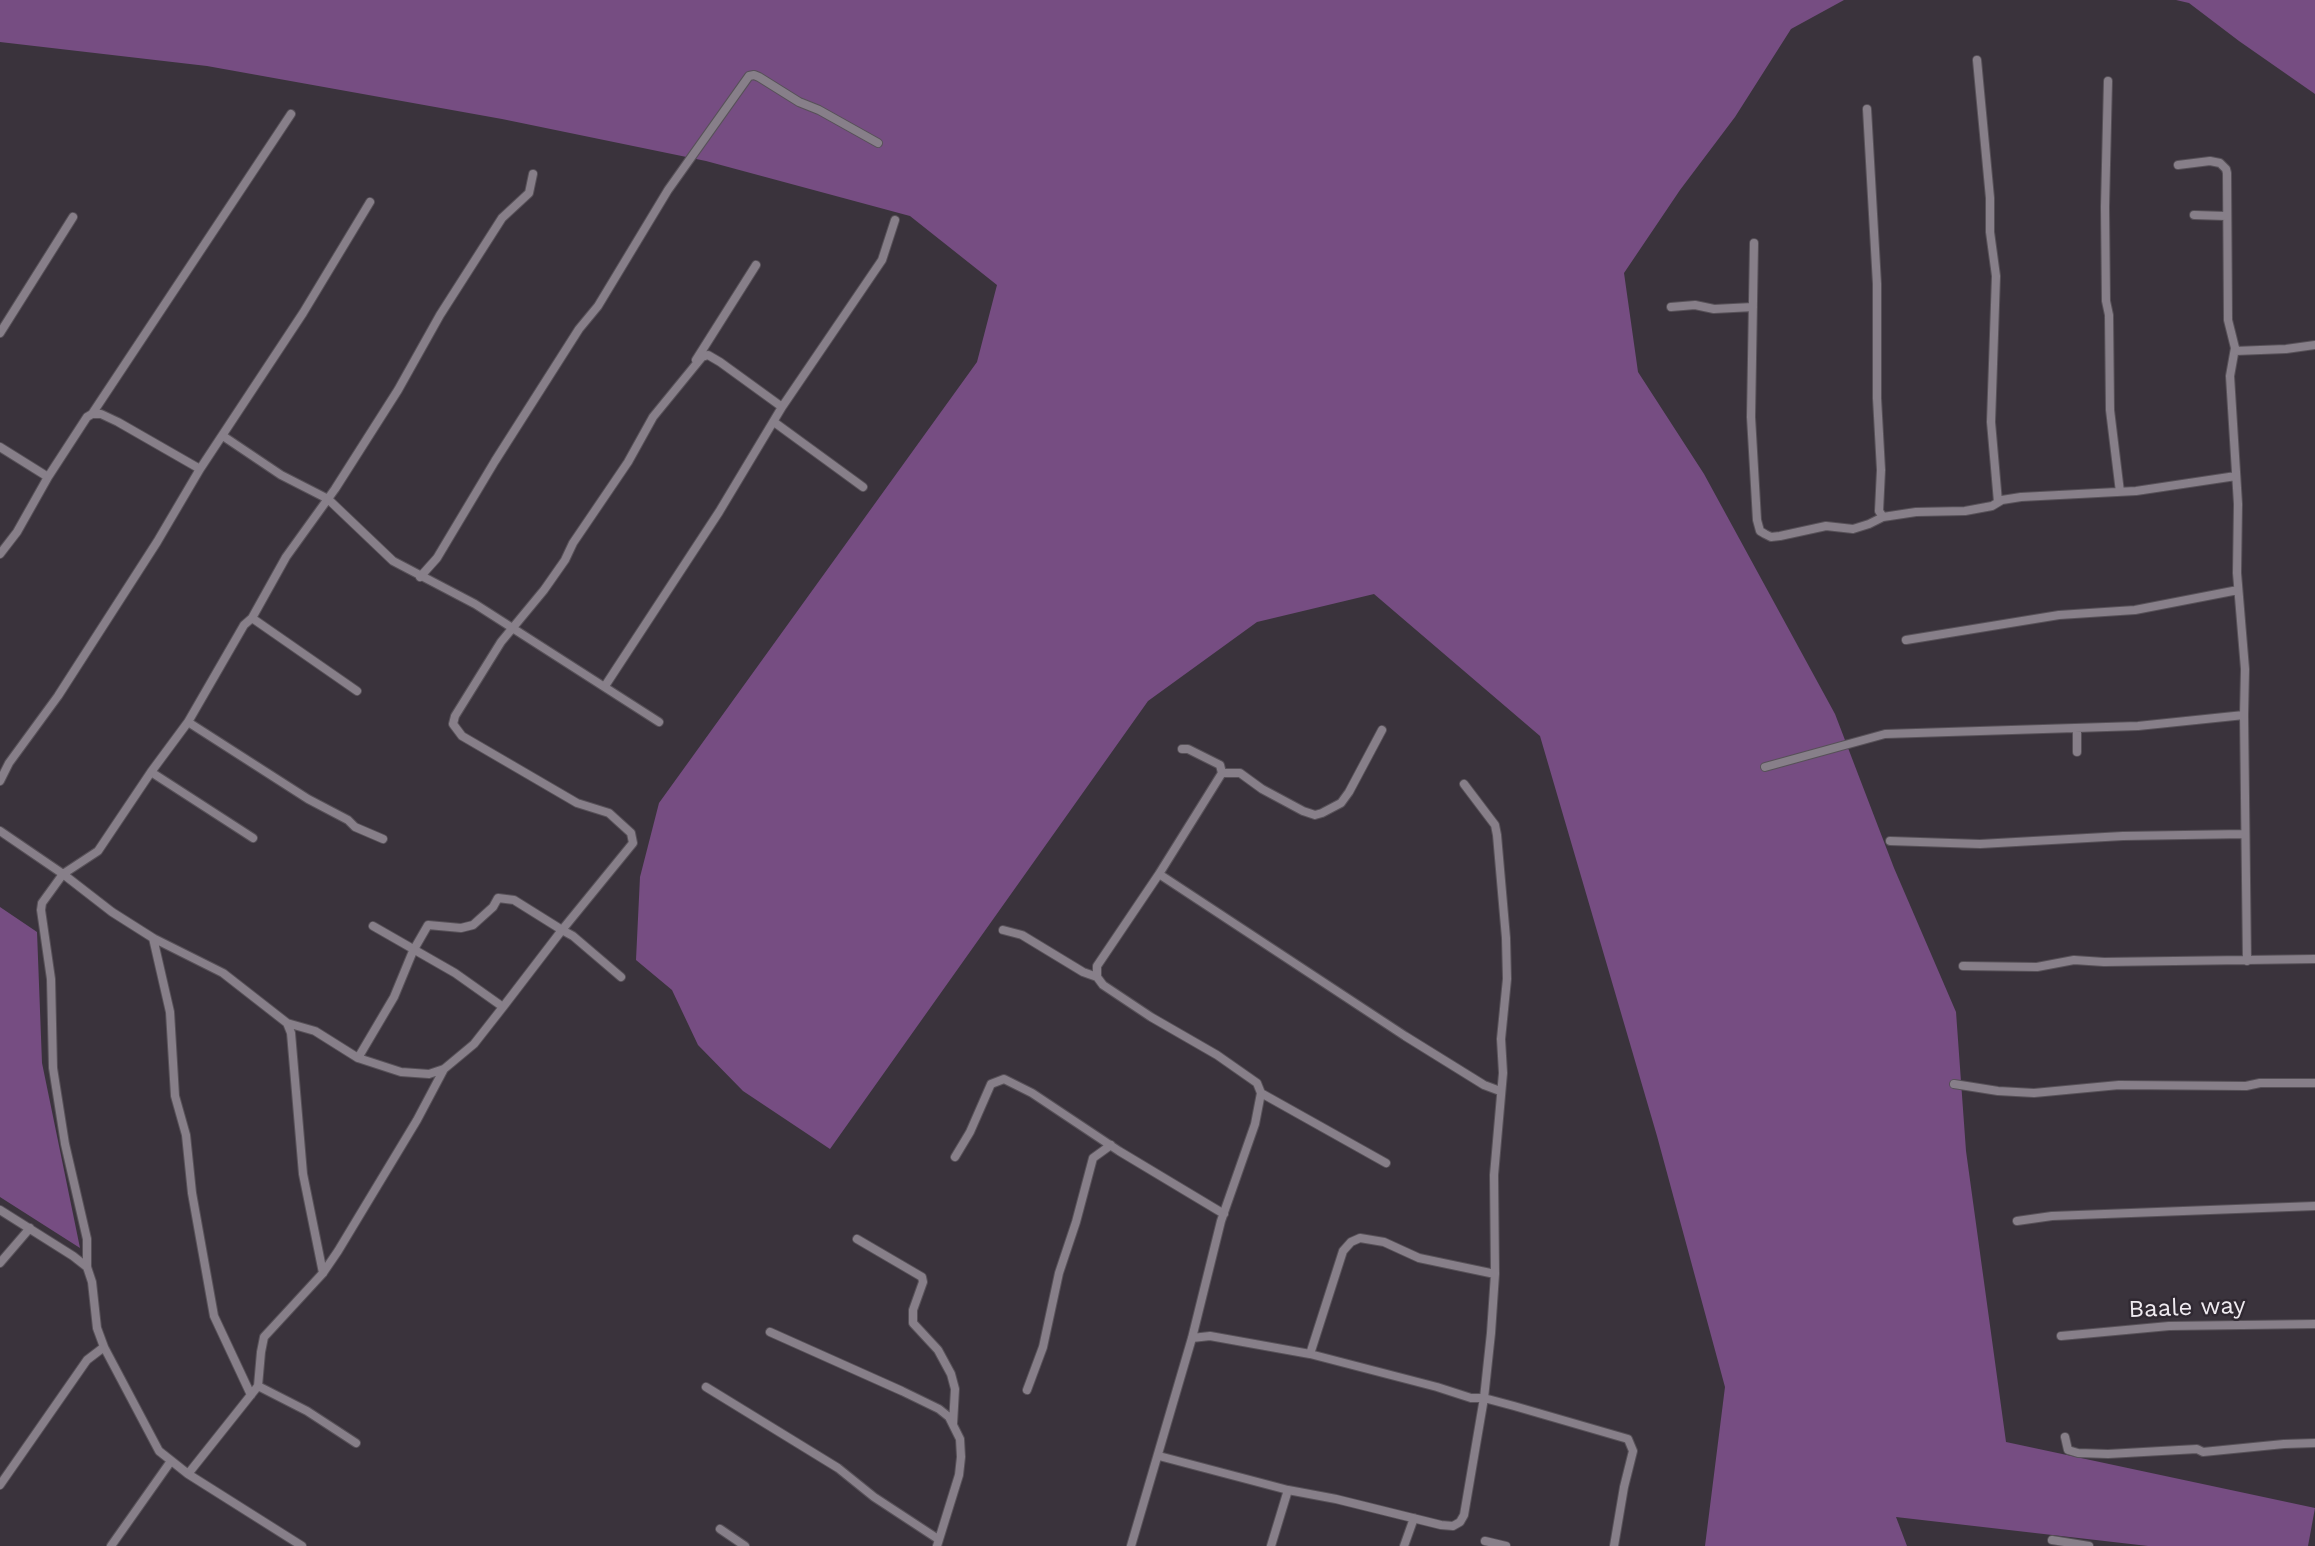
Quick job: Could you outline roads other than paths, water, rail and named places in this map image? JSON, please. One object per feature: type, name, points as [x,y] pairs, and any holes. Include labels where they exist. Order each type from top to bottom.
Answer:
[{"type":"street","points":[[1977,60],[1990,198],[1990,232],[1996,276],[1992,422],[1998,502]]},
{"type":"street","points":[[420,577],[437,558],[495,461],[579,328],[598,306],[668,191],[749,76],[759,77],[799,102],[819,110],[878,143]]},
{"type":"street","points":[[2108,81],[2106,301],[2109,315],[2110,410],[2120,492]]},
{"type":"street","points":[[1867,109],[1877,284],[1877,398],[1881,470],[1879,511],[1883,517]]},
{"type":"street","points":[[0,554],[17,532],[48,477],[87,417],[92,414],[291,114]]},
{"type":"street","points":[[2178,165],[2210,161],[2224,166],[2227,173],[2228,320],[2235,351],[2230,376],[2236,477],[2238,590],[2245,669],[2247,961]]},
{"type":"street","points":[[302,1546],[188,1474],[159,1451],[104,1347],[97,1328],[88,1267],[87,1239],[65,1144],[53,1068],[51,979],[42,903],[62,874],[98,851],[188,722],[286,557],[328,499],[398,390],[440,315],[502,218],[529,193],[533,174]]},
{"type":"street","points":[[0,781],[9,763],[64,687],[157,542],[200,469],[303,313],[370,202]]},
{"type":"street","points":[[2194,215],[2226,216]]},
{"type":"street","points":[[0,333],[73,218]]},
{"type":"street","points":[[606,686],[719,512],[782,407],[881,260],[895,220]]},
{"type":"street","points":[[1754,243],[1751,417],[1760,531],[1771,537],[1826,526],[1853,529],[1883,517],[1916,512],[1965,511],[2021,497],[2120,492],[2236,477]]},
{"type":"street","points":[[0,831],[112,912],[153,938],[223,973],[287,1023],[315,1031],[358,1058],[401,1072],[429,1074],[444,1069],[474,1044],[633,844],[631,833],[609,813],[577,803],[473,743],[456,730],[453,724],[455,716],[501,642],[514,629],[565,560],[653,417],[691,368],[756,265]]},
{"type":"street","points":[[1671,307],[1753,307]]},
{"type":"street","points":[[2235,351],[2315,345]]},
{"type":"street","points":[[691,368],[708,355],[782,407]]},
{"type":"street","points":[[92,414],[101,414],[118,422],[200,469]]},
{"type":"street","points":[[774,422],[863,487]]},
{"type":"street","points":[[223,436],[281,475],[328,499],[393,561],[475,604],[659,722]]},
{"type":"street","points":[[0,447],[48,477]]},
{"type":"street","points":[[1906,640],[2059,615],[2135,610],[2238,590]]},
{"type":"street","points":[[252,618],[357,691]]},
{"type":"street","points":[[1765,767],[1885,734],[2138,726],[2244,715]]},
{"type":"street","points":[[188,722],[309,799],[348,820],[355,827],[383,839]]},
{"type":"street","points":[[2077,729],[2077,752]]},
{"type":"street","points":[[1222,773],[1240,773],[1262,789],[1315,815],[1341,803],[1382,730]]},
{"type":"street","points":[[1097,977],[1097,966],[1222,773],[1220,765],[1188,749],[1182,749]]},
{"type":"street","points":[[0,757],[9,763]]},
{"type":"street","points":[[151,772],[253,838]]},
{"type":"street","points":[[1159,1456],[1288,1490],[1441,1525],[1453,1526],[1460,1522],[1466,1504],[1492,1333],[1495,1274],[1494,1175],[1503,1073],[1501,1040],[1507,979],[1506,938],[1495,825],[1464,784]]},
{"type":"street","points":[[1890,841],[1980,844],[2123,836],[2245,834]]},
{"type":"street","points":[[1159,874],[1405,1036],[1484,1085],[1500,1091]]},
{"type":"street","points":[[358,1058],[394,997],[413,951],[428,925],[461,928],[472,925],[493,907],[498,898],[514,900],[573,936],[621,976]]},
{"type":"street","points":[[373,926],[455,973],[503,1007]]},
{"type":"street","points":[[1003,930],[1021,935],[1083,972],[1097,977],[1103,985],[1151,1017],[1217,1055],[1257,1083],[1261,1093],[1255,1124],[1224,1214],[1159,1456],[1131,1546]]},
{"type":"street","points":[[153,938],[170,1012],[175,1096],[186,1135],[192,1193],[214,1316],[251,1395]]},
{"type":"street","points":[[1964,966],[2037,967],[2074,960],[2104,962],[2315,959]]},
{"type":"street","points":[[287,1023],[291,1033],[303,1174],[323,1273]]},
{"type":"street","points":[[188,1474],[258,1386],[264,1337],[323,1273],[338,1251],[417,1120],[444,1069]]},
{"type":"street","points":[[955,1157],[970,1132],[991,1084],[1004,1079],[1032,1093],[1111,1146],[1224,1214]]},
{"type":"street","points":[[1954,1084],[2034,1093],[2119,1085],[2246,1086],[2260,1083],[2315,1083]]},
{"type":"street","points":[[1261,1093],[1386,1163]]},
{"type":"street","points":[[1027,1390],[1043,1348],[1059,1273],[1093,1158],[1111,1146]]},
{"type":"street","points":[[2017,1221],[2052,1216],[2315,1206]]},
{"type":"street","points":[[0,1210],[88,1267]]},
{"type":"street","points":[[0,1263],[30,1228]]},
{"type":"street","points":[[1310,1354],[1343,1251],[1351,1242],[1360,1238],[1384,1242],[1419,1258],[1495,1274]]},
{"type":"street","points":[[857,1239],[922,1277],[923,1282],[913,1310],[913,1323],[938,1350],[951,1374],[955,1389],[953,1424]]},
{"type":"street","name":"Baale way","points":[[2061,1336],[2169,1326],[2315,1324]]},
{"type":"street","points":[[705,1387],[838,1468],[938,1543],[960,1466],[960,1439],[949,1417],[939,1409],[770,1332]]},
{"type":"street","points":[[1192,1338],[1210,1336],[1310,1354],[1471,1398],[1483,1398],[1628,1439],[1633,1451],[1614,1546]]},
{"type":"street","points":[[0,1485],[87,1360],[104,1347]]},
{"type":"street","points":[[258,1386],[307,1411],[356,1443]]},
{"type":"street","points":[[2064,1437],[2068,1450],[2108,1454],[2197,1449],[2203,1452],[2315,1443]]},
{"type":"street","points":[[111,1546],[171,1461]]},
{"type":"street","points":[[1271,1546],[1288,1490]]},
{"type":"street","points":[[1404,1546],[1414,1518]]},
{"type":"street","points":[[720,1529],[745,1546]]},
{"type":"street","points":[[2052,1540],[2089,1546]]},
{"type":"street","points":[[1485,1541],[1506,1546]]}]
